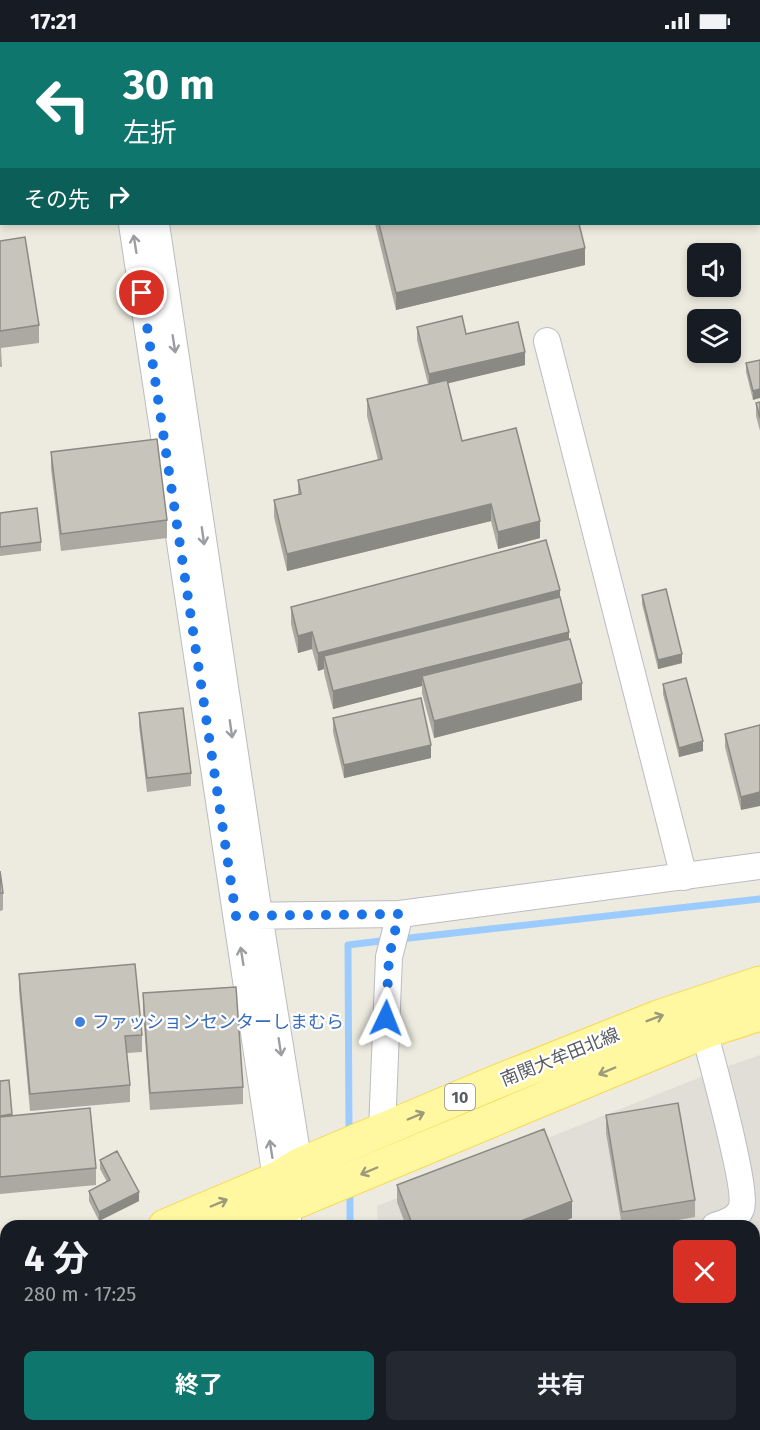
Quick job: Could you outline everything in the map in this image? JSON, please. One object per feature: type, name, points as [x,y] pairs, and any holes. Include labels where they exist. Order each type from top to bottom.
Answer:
[{"type":"main road","name":"南関大牟田北線","points":[[188,1220],[288,1194],[700,1018],[760,983]]},
{"type":"main road","name":"南関大牟田北線","points":[[247,1220],[382,1130],[514,1075],[700,1018],[760,1014]]},
{"type":"street","points":[[132,225],[248,915]]},
{"type":"street","points":[[156,225],[248,915],[288,1194]]},
{"type":"street","points":[[547,341],[684,877]]},
{"type":"street","points":[[248,915],[399,914],[760,866]]},
{"type":"street","points":[[382,1130],[389,957],[399,914]]},
{"type":"street","points":[[700,1018],[742,1192],[742,1207],[736,1217],[729,1220]]},
{"type":"shaded area","points":[[760,1055],[760,1220],[378,1220],[377,1206]]},
{"type":"building","points":[[379,225],[579,225],[585,248],[396,293]]},
{"type":"building","points":[[25,237],[39,325],[0,331],[0,241]]},
{"type":"building","points":[[462,316],[466,334],[518,322],[525,352],[429,374],[417,327]]},
{"type":"building","points":[[760,360],[760,389],[753,391],[746,363]]},
{"type":"building","points":[[447,380],[462,441],[516,428],[540,521],[498,532],[491,504],[287,554],[274,500],[301,494],[298,480],[382,459],[367,399]]},
{"type":"building","points":[[760,402],[760,418],[756,403]]},
{"type":"building","points":[[157,439],[167,520],[61,534],[51,452]]},
{"type":"building","points":[[37,508],[41,542],[0,547],[0,513]]},
{"type":"building","points":[[546,540],[560,590],[318,653],[312,632],[298,636],[291,607]]},
{"type":"building","points":[[666,589],[682,654],[658,660],[642,595]]},
{"type":"building","points":[[560,597],[569,632],[333,691],[324,656]]},
{"type":"building","points":[[570,639],[582,683],[434,721],[422,676]]},
{"type":"building","points":[[686,678],[703,741],[679,748],[663,684]]},
{"type":"building","points":[[421,698],[431,745],[344,765],[333,718]]},
{"type":"building","points":[[183,708],[191,773],[147,778],[139,713]]},
{"type":"building","points":[[760,725],[760,792],[741,797],[725,734]]},
{"type":"building","points":[[0,871],[3,893],[0,893]]},
{"type":"building","name":"ファッションセンターしまむら","points":[[135,964],[142,1035],[125,1036],[130,1085],[30,1094],[19,974]]},
{"type":"building","points":[[236,987],[243,1087],[150,1093],[143,993]]},
{"type":"building","points":[[9,1080],[12,1114],[0,1116],[0,1081]]},
{"type":"building","points":[[678,1103],[695,1200],[622,1212],[606,1115]]},
{"type":"building","points":[[90,1108],[96,1168],[0,1177],[0,1117]]},
{"type":"building","points":[[544,1129],[572,1201],[523,1220],[411,1220],[397,1185]]},
{"type":"building","points":[[117,1151],[139,1192],[99,1212],[89,1191],[110,1180],[100,1160]]},
{"type":"waterway","points":[[400,939],[760,899]]},
{"type":"waterway","points":[[349,1133],[348,945],[389,940]]},
{"type":"waterway","points":[[350,1189],[350,1220]]},
{"type":"place","name":"ファッションセンターしまむら","points":[[80,1022]]},
{"type":"route","points":[[142,293],[236,916],[399,914],[389,957],[386,1018]]}]
